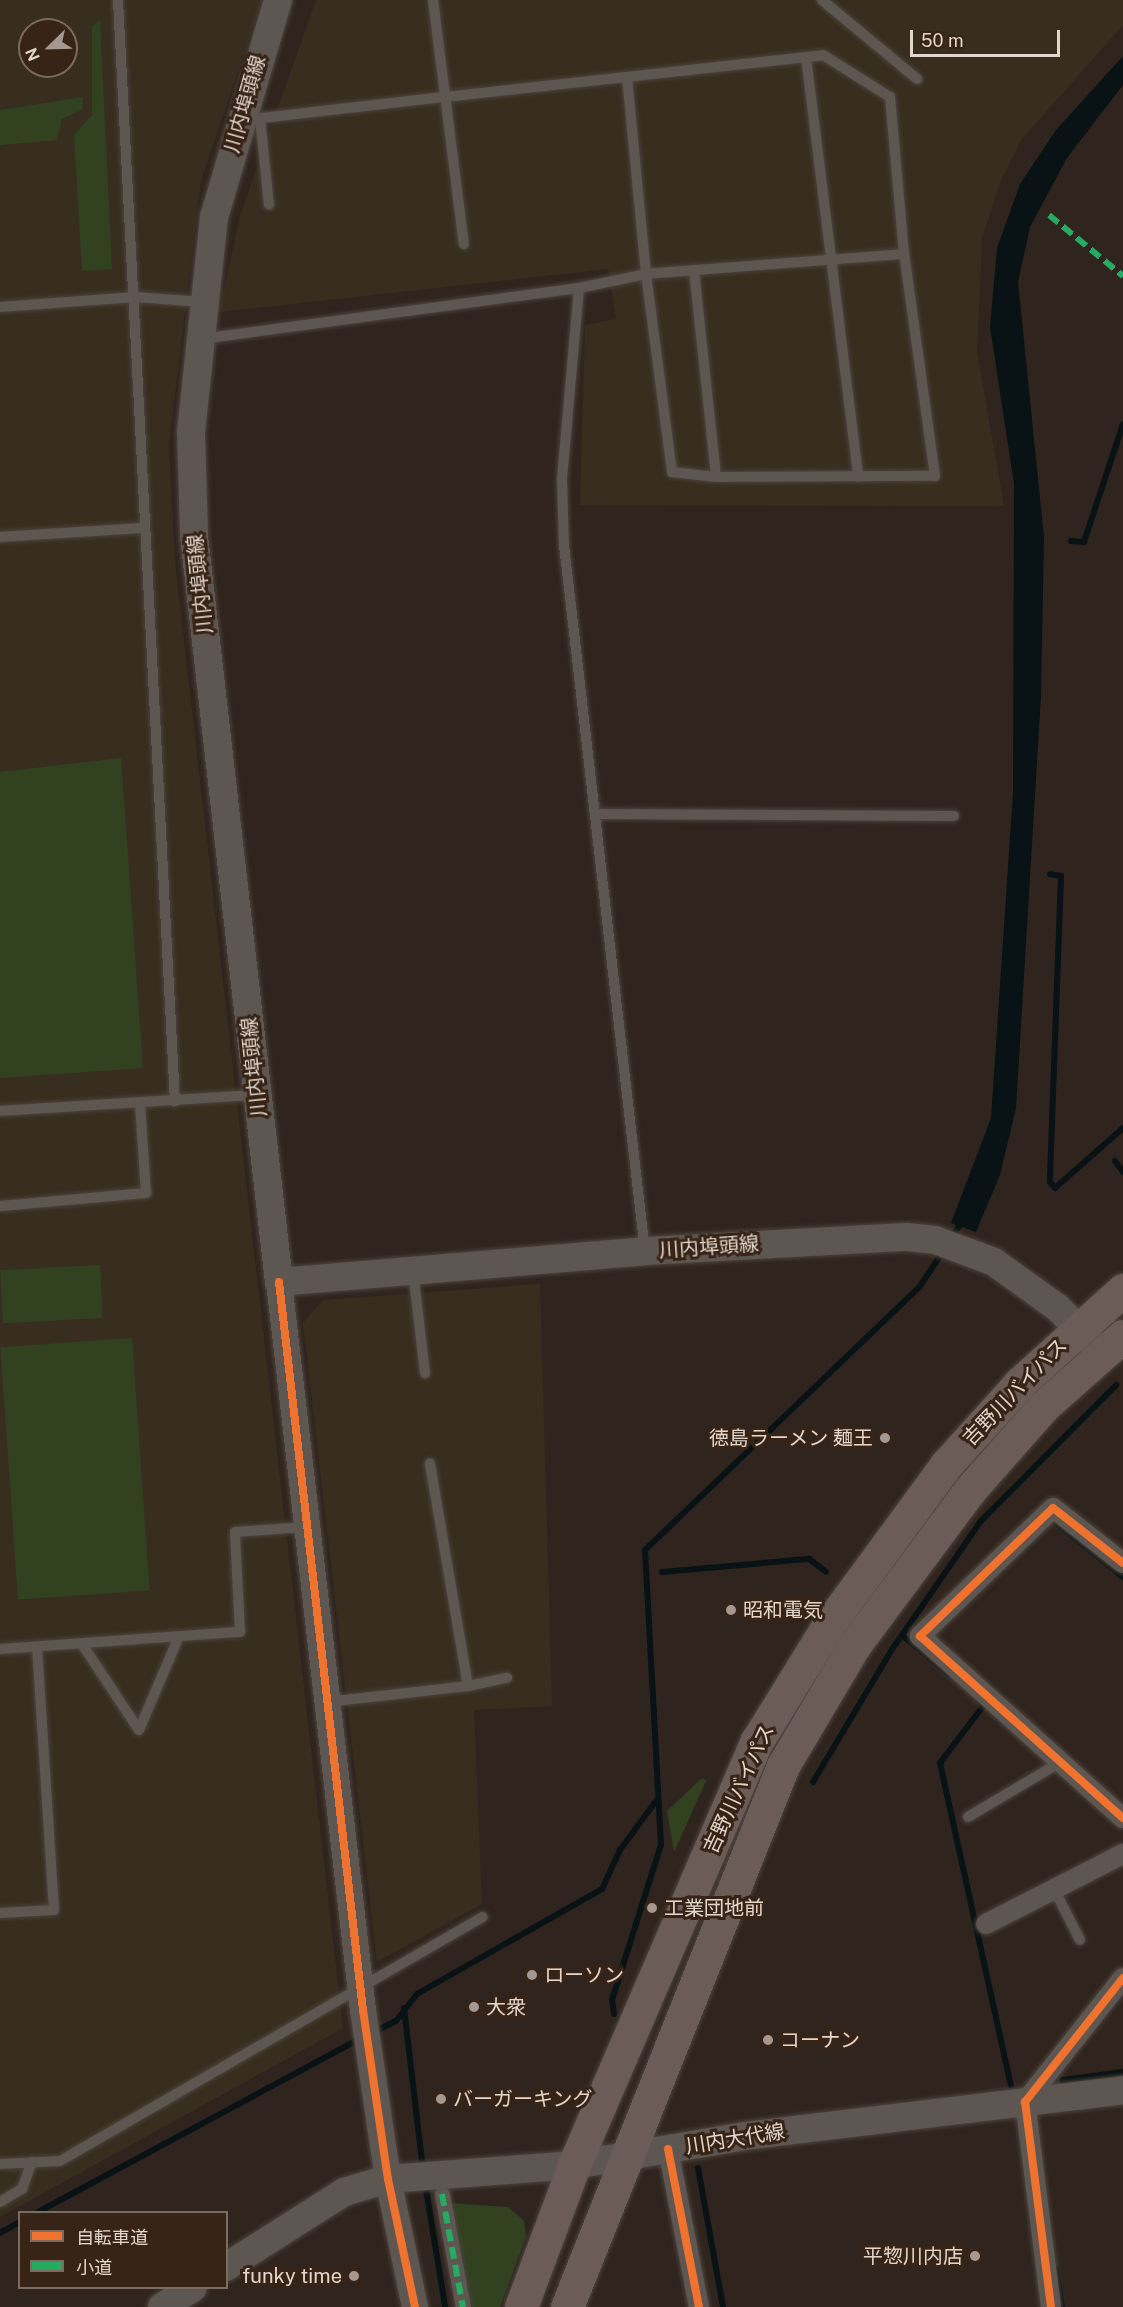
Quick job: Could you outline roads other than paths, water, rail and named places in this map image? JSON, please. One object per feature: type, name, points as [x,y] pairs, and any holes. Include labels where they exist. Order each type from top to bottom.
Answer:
[{"type":"highway","name":"吉野川バイパス","points":[[521,2307],[574,2165],[757,1742],[830,1623],[946,1465],[1078,1328],[1123,1290]]},
{"type":"highway","name":"吉野川バイパス","points":[[567,2307],[783,1766],[854,1646],[969,1491],[1044,1407],[1113,1345]]},
{"type":"main road","name":"川内埠頭線","points":[[278,0],[249,119],[214,217],[198,339],[191,432],[194,536],[279,1282],[646,1251],[850,1237],[935,1240],[972,1251],[1025,1282],[1078,1328],[1113,1345]]},
{"type":"main road","name":"川内大代線","points":[[228,2265],[344,2192],[388,2178],[432,2182],[574,2165],[668,2149],[1123,2090]]},
{"type":"main road","points":[[162,2307],[191,2289]]},
{"type":"street","points":[[279,1282],[362,2000],[388,2178],[415,2307]]},
{"type":"street","points":[[1123,1563],[1053,1508],[920,1636],[998,1701],[1003,1713],[1123,1818]]},
{"type":"street","points":[[987,1924],[1123,1854]]},
{"type":"street","points":[[1051,2307],[1025,2102],[1123,1978]]},
{"type":"street","points":[[668,2149],[699,2307]]},
{"type":"street","points":[[432,2182],[463,2307]]},
{"type":"lane","points":[[118,0],[136,297],[145,528],[175,1102]]},
{"type":"lane","points":[[433,0],[464,243]]},
{"type":"lane","points":[[822,0],[917,79]]},
{"type":"lane","points":[[268,205],[249,119],[823,55],[890,97],[904,254],[935,476],[716,477],[672,472],[646,274],[627,77]]},
{"type":"lane","points":[[806,57],[858,477]]},
{"type":"lane","points":[[198,339],[579,288],[646,274],[904,254]]},
{"type":"lane","points":[[694,270],[716,477]]},
{"type":"lane","points":[[579,288],[562,479],[564,545],[646,1251]]},
{"type":"lane","points":[[0,308],[136,297],[202,302]]},
{"type":"lane","points":[[0,537],[145,528]]},
{"type":"lane","points":[[595,814],[954,816]]},
{"type":"lane","points":[[0,1112],[256,1095]]},
{"type":"lane","points":[[0,1206],[146,1193],[140,1104]]},
{"type":"lane","points":[[413,1271],[425,1372]]},
{"type":"lane","points":[[430,1463],[468,1686]]},
{"type":"lane","points":[[0,1649],[240,1632],[235,1532],[307,1527]]},
{"type":"lane","points":[[82,1644],[139,1730],[180,1636]]},
{"type":"lane","points":[[0,1913],[54,1910],[37,1647]]},
{"type":"lane","points":[[327,1702],[468,1686],[507,1678]]},
{"type":"lane","points":[[968,1816],[1059,1763]]},
{"type":"lane","points":[[1054,1889],[1080,1940]]},
{"type":"lane","points":[[0,2164],[60,2161],[362,2000],[483,1917]]},
{"type":"lane","points":[[0,2202],[22,2189],[32,2162]]},
{"type":"waterway","points":[[1071,541],[1084,542],[1123,424]]},
{"type":"waterway","points":[[1050,874],[1061,876],[1050,1182],[1055,1188],[1123,1128]]},
{"type":"waterway","points":[[1115,1161],[1123,1172]]},
{"type":"waterway","points":[[951,1239],[963,1220]]},
{"type":"waterway","points":[[614,2014],[612,2000],[661,1845],[645,1550],[920,1286],[944,1250]]},
{"type":"waterway","points":[[813,1782],[893,1648],[981,1521],[1116,1385]]},
{"type":"waterway","points":[[1057,1524],[1123,1577]]},
{"type":"waterway","points":[[662,1572],[809,1559],[826,1572]]},
{"type":"waterway","points":[[903,1636],[948,1674]]},
{"type":"waterway","points":[[981,1702],[984,1705],[940,1763],[1011,2085]]},
{"type":"waterway","points":[[372,2033],[396,2021],[417,1994],[602,1889],[620,1850],[656,1801]]},
{"type":"waterway","points":[[404,2008],[423,2170]]},
{"type":"waterway","points":[[40,2211],[361,2038]]},
{"type":"waterway","points":[[1063,2080],[1123,2072]]},
{"type":"waterway","points":[[698,2168],[723,2307]]},
{"type":"waterway","points":[[425,2183],[445,2307]]},
{"type":"waterway","points":[[0,2233],[18,2223]]},
{"type":"waterway","points":[[1056,2269],[1062,2307]]},
{"type":"place","name":"徳島ラーメン 麺王","points":[[885,1438]]},
{"type":"place","name":"昭和電気","points":[[731,1610]]},
{"type":"place","name":"工業団地前","points":[[652,1908]]},
{"type":"place","name":"ローソン","points":[[532,1975]]},
{"type":"place","name":"大衆","points":[[474,2007]]},
{"type":"place","name":"コーナン","points":[[768,2040]]},
{"type":"place","name":"バーガーキング","points":[[441,2099]]},
{"type":"place","name":"平惣川内店","points":[[975,2256]]},
{"type":"place","name":"funky time","points":[[354,2276]]}]
